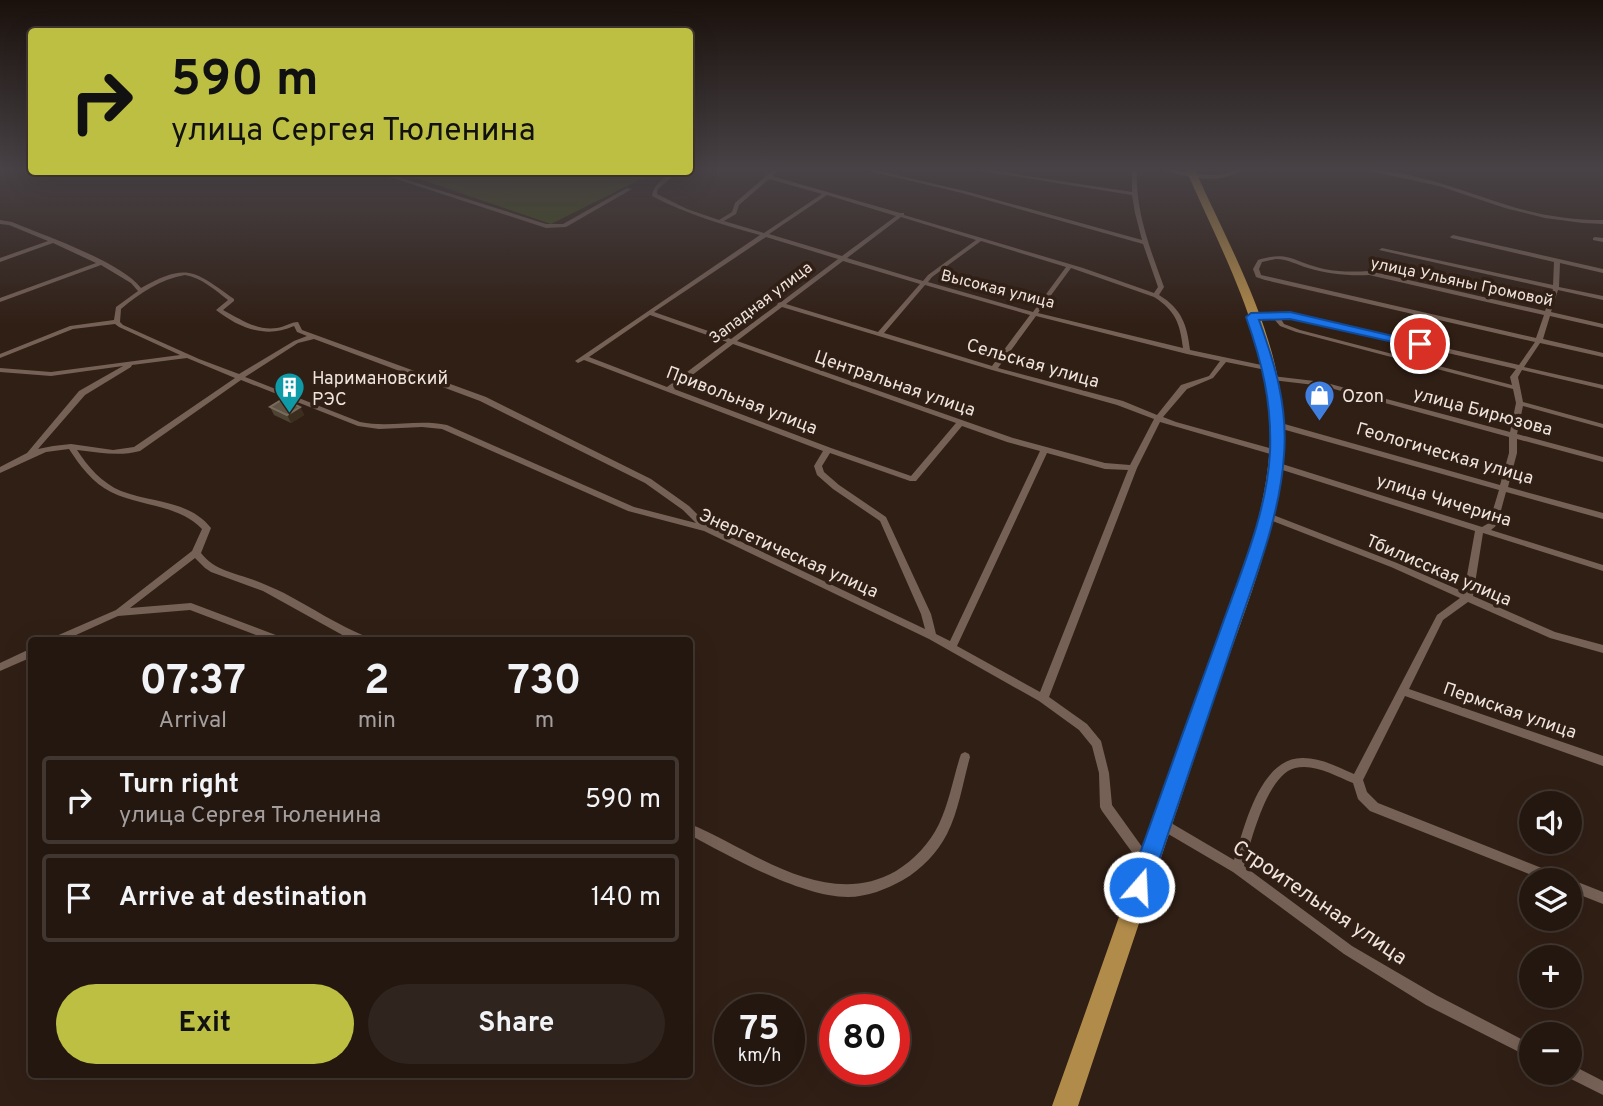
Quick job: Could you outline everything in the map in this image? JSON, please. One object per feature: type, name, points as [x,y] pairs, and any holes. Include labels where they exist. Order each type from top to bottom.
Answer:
[{"type":"highway","points":[[1065,1106],[1252,562],[1277,459],[1278,425],[1271,373],[1211,222]]},
{"type":"street","points":[[0,222],[10,223],[101,263],[133,279],[139,289]]},
{"type":"street","points":[[532,222],[546,226],[564,226],[572,222]]},
{"type":"street","name":"Высокая улица","points":[[727,222],[924,283],[1271,373]]},
{"type":"street","points":[[650,313],[784,222]]},
{"type":"street","name":"Западная улица","points":[[669,389],[891,222]]},
{"type":"street","points":[[923,222],[1156,296],[1181,314],[1187,352]]},
{"type":"street","points":[[1069,222],[1146,243]]},
{"type":"street","points":[[1142,222],[1161,288],[1156,296]]},
{"type":"street","points":[[1453,237],[1603,271]]},
{"type":"street","points":[[1595,239],[1603,240]]},
{"type":"street","points":[[879,335],[924,283],[978,241]]},
{"type":"street","points":[[0,260],[51,242]]},
{"type":"street","points":[[1382,250],[1603,298]]},
{"type":"street","name":"улица Ульяны Громовой","points":[[1539,340],[1267,279],[1258,276],[1256,269],[1260,261],[1286,256],[1314,269],[1348,276],[1369,273],[1603,326]]},
{"type":"street","points":[[1528,868],[1374,807],[1362,795],[1357,780],[1405,692],[1440,618],[1468,597],[1479,532],[1493,525],[1513,453],[1513,435],[1520,403],[1514,377],[1539,340],[1556,288],[1557,260]]},
{"type":"street","points":[[0,300],[101,263]]},
{"type":"street","points":[[994,369],[1069,267]]},
{"type":"street","points":[[0,356],[72,327],[117,322],[118,307],[139,289],[177,276],[193,275],[232,300],[219,310],[230,317],[265,332],[279,332],[296,323],[299,331],[296,342]]},
{"type":"street","name":"Сельская улица","points":[[780,304],[1159,417],[1277,459]]},
{"type":"street","name":"Центральная улица","points":[[650,313],[960,423],[1105,466],[1133,468]]},
{"type":"street","name":"Привольная улица","points":[[650,313],[581,360],[669,389],[828,450],[818,466],[820,473],[883,519],[926,614],[932,636]]},
{"type":"street","points":[[1251,317],[1290,315],[1307,318],[1603,387]]},
{"type":"street","points":[[1276,317],[1283,325],[1297,331],[1516,388]]},
{"type":"street","name":"Энергетическая улица","points":[[117,322],[186,355],[368,427],[424,423],[444,427],[631,509],[707,529],[932,636],[1043,698],[1083,727],[1097,744],[1104,773],[1106,807],[1147,863]]},
{"type":"street","points":[[299,331],[482,400],[648,481],[686,508],[707,529]]},
{"type":"street","points":[[0,470],[30,454],[71,446],[123,453],[137,449],[204,399],[296,342],[314,337]]},
{"type":"street","points":[[1539,340],[1603,355]]},
{"type":"street","points":[[30,454],[82,393],[136,363],[170,348]]},
{"type":"street","points":[[0,370],[51,374],[186,355]]},
{"type":"street","points":[[1043,698],[1133,468],[1159,417],[1184,387],[1211,377],[1224,360]]},
{"type":"street","name":"улица Бирюзова","points":[[1271,373],[1323,384],[1603,460]]},
{"type":"street","points":[[1520,403],[1603,426]]},
{"type":"street","points":[[828,450],[913,479],[960,423]]},
{"type":"street","name":"Геологическая улица","points":[[1278,425],[1603,516]]},
{"type":"street","points":[[65,637],[117,613],[197,553],[207,528],[198,518],[116,492],[82,464],[71,446]]},
{"type":"street","points":[[952,647],[1045,449]]},
{"type":"street","name":"улица Чичерина","points":[[1277,459],[1603,568]]},
{"type":"street","name":"Тбилисская улица","points":[[1265,515],[1468,597],[1553,635],[1603,649]]},
{"type":"street","points":[[197,553],[203,563],[222,575],[253,583],[307,608],[359,637]]},
{"type":"street","points":[[117,613],[191,606],[270,637]]},
{"type":"street","points":[[0,667],[28,654]]},
{"type":"street","name":"Пермская улица","points":[[1405,692],[1603,761]]},
{"type":"street","points":[[693,831],[730,850],[822,886],[848,891],[880,884],[907,872],[928,853],[943,828],[965,757]]},
{"type":"street","points":[[1237,868],[1268,783],[1278,771],[1294,763],[1320,766],[1357,780]]},
{"type":"street","name":"Строительная улица","points":[[1161,824],[1237,868],[1348,950],[1431,1000],[1519,1045]]},
{"type":"street","points":[[1582,890],[1603,898]]},
{"type":"street","points":[[1582,1077],[1603,1088]]},
{"type":"building","points":[[283,399],[300,407],[287,415],[270,407]]},
{"type":"place","name":"Наримановский РЭС","points":[[289,415]]},
{"type":"place","name":"Ozon","points":[[1319,423]]},
{"type":"route","points":[[1139,887],[1252,562],[1272,493],[1277,453],[1276,404],[1270,369],[1251,317],[1290,315],[1420,344]]}]
